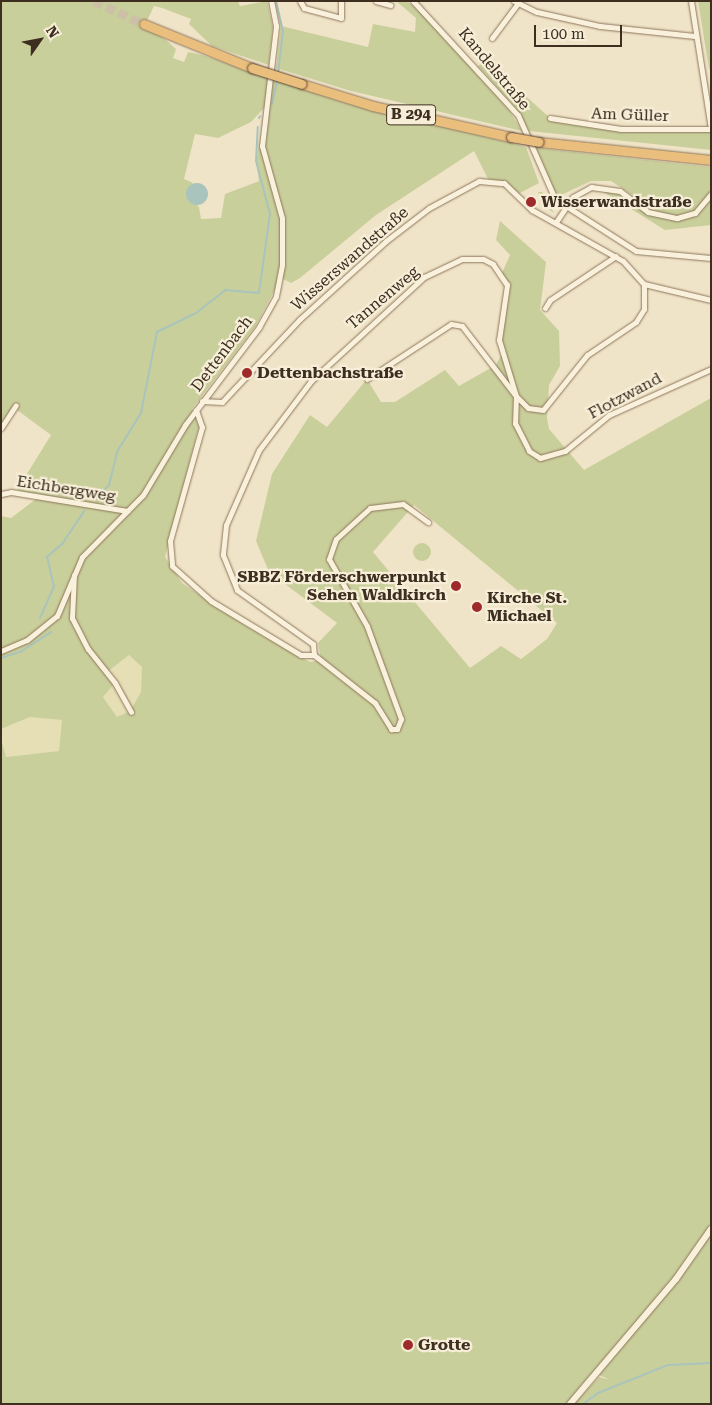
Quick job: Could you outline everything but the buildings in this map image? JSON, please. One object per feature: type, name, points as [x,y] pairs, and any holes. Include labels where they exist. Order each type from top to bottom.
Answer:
[{"type":"highway","name":"B 294","points":[[144,24],[252,68],[382,108],[539,142],[686,159],[711,160]]},
{"type":"street","name":"Dettenbach","points":[[1,651],[27,640],[57,616],[75,570],[94,541],[127,511],[158,475],[202,401],[259,327],[280,284],[284,234],[262,146],[276,26],[271,1]]},
{"type":"street","points":[[300,1],[304,8],[341,18],[341,1]]},
{"type":"street","points":[[376,1],[390,5]]},
{"type":"street","name":"Kandelstraße","points":[[413,1],[513,108],[550,194],[565,207],[636,251],[711,258]]},
{"type":"street","points":[[691,1],[694,36],[711,128]]},
{"type":"street","points":[[492,38],[516,2],[600,26],[694,36]]},
{"type":"street","name":"Am Güller","points":[[550,118],[621,129],[711,128]]},
{"type":"street","name":"Wisserswandstraße","points":[[202,401],[222,402],[300,319],[386,241],[429,208],[479,181],[504,183],[532,210],[556,222]]},
{"type":"street","points":[[711,194],[694,213],[677,218],[648,212],[620,191],[602,186],[584,190],[565,207],[556,222],[616,256],[644,284],[711,300]]},
{"type":"street","points":[[545,308],[550,300],[616,256]]},
{"type":"street","name":"Tannenweg","points":[[314,655],[313,644],[237,590],[223,555],[226,526],[238,494],[279,418],[332,359],[412,287],[448,265],[473,258],[493,264],[507,284],[499,340],[516,396]]},
{"type":"street","points":[[367,380],[451,324],[462,326],[476,340],[516,396],[536,410],[549,406],[587,355],[636,322],[644,309],[644,284]]},
{"type":"street","name":"Flotzwand","points":[[516,396],[515,422],[529,451],[540,458],[553,458],[609,415],[711,369]]},
{"type":"street","points":[[1,428],[16,405]]},
{"type":"street","points":[[196,410],[202,426],[170,541],[172,566],[211,601],[301,655],[314,655],[369,698],[391,729],[397,729],[401,719],[367,626],[329,559],[336,539],[370,508],[403,504],[428,522]]},
{"type":"street","name":"Eichbergweg","points":[[1,494],[12,492],[127,511]]},
{"type":"street","name":"Dettenbach","points":[[75,570],[72,618],[88,649],[115,683],[131,712]]},
{"type":"street","points":[[570,1404],[676,1279],[711,1229]]},
{"type":"shaded area","points":[[129,654],[142,667],[141,692],[130,711],[117,717],[103,697],[115,683],[107,672]]},
{"type":"shaded area","points":[[30,717],[62,720],[59,751],[5,757],[1,729]]},
{"type":"green space","points":[[1,1],[238,1],[240,6],[267,1],[273,28],[269,65],[212,46],[189,24],[191,19],[162,8],[154,6],[144,27],[166,40],[176,49],[173,58],[184,62],[188,52],[202,55],[345,103],[526,147],[539,183],[518,194],[488,179],[474,151],[376,215],[300,278],[291,283],[281,278],[255,327],[192,409],[199,426],[165,557],[182,583],[246,626],[310,662],[321,660],[318,643],[337,623],[269,572],[256,541],[272,474],[310,415],[327,427],[367,379],[381,402],[395,402],[445,370],[459,386],[496,365],[501,355],[499,340],[508,291],[502,273],[510,255],[496,240],[500,221],[546,262],[540,310],[559,331],[560,366],[549,385],[547,418],[549,429],[584,470],[711,398],[711,1404],[574,1404],[599,1377],[610,1380],[597,1374],[567,1404],[1,1404],[1,738],[6,757],[59,751],[62,720],[30,717],[1,729],[1,516],[11,518],[40,496],[17,490],[51,435],[13,407],[1,425]],"holes":[[[267,105],[256,161],[259,181],[225,194],[221,218],[201,219],[199,207],[186,192],[193,183],[184,179],[195,134],[218,138],[251,122]],[[414,505],[557,623],[547,639],[521,659],[501,646],[470,668],[373,552]],[[129,655],[142,667],[141,692],[130,711],[117,717],[103,697],[115,683],[107,672]]]},
{"type":"green space","points":[[396,1],[407,1],[430,21],[509,110],[522,131],[351,91],[276,68],[281,26],[368,47],[373,24],[415,32],[416,18]]},
{"type":"green space","points":[[698,1],[711,1],[711,70],[709,69]]},
{"type":"green space","points":[[487,61],[550,118],[621,129],[711,129],[711,150],[529,131],[515,107],[478,66]]},
{"type":"green space","points":[[536,148],[711,167],[711,225],[665,230],[602,191],[615,192],[648,212],[652,208],[611,181],[591,181],[557,197]]},
{"type":"green space","points":[[538,192],[542,192],[554,213],[544,206]]},
{"type":"green space","points":[[418,543],[426,543],[431,548],[429,559],[418,561],[413,556],[413,548]]},
{"type":"water","points":[[197,183],[205,186],[208,194],[205,202],[197,205],[189,202],[186,194],[189,186]]},
{"type":"waterway","points":[[276,1],[283,31],[278,74]]},
{"type":"waterway","points":[[272,104],[278,78]]},
{"type":"waterway","points":[[95,499],[109,485],[118,450],[141,413],[157,332],[196,313],[225,290],[259,293],[270,214],[256,161],[258,127]]},
{"type":"waterway","points":[[40,618],[54,587],[47,557],[62,544],[84,511]]},
{"type":"waterway","points":[[1,658],[22,651],[51,632]]},
{"type":"waterway","points":[[583,1404],[598,1393],[668,1365],[711,1363]]},
{"type":"tunnel","points":[[94,1],[144,24]]},
{"type":"place","name":"Wisserwandstraße","points":[[531,202]]},
{"type":"place","name":"Dettenbachstraße","points":[[247,373]]},
{"type":"place","name":"SBBZ Förderschwerpunkt Sehen Waldkirch","points":[[456,586]]},
{"type":"place","name":"Kirche St. Michael","points":[[477,607]]},
{"type":"place","name":"Grotte","points":[[408,1345]]}]
